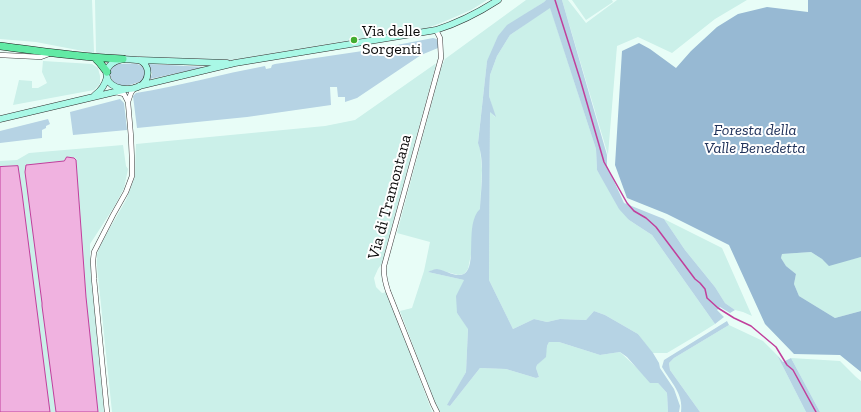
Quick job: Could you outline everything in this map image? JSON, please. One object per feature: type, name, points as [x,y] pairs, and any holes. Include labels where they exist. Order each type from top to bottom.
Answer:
[{"type":"highway","points":[[0,46],[95,58],[122,59]]},
{"type":"highway","points":[[95,58],[107,74]]},
{"type":"main road","points":[[0,119],[235,63],[436,30],[472,16],[498,0]]},
{"type":"main road","points":[[94,96],[101,91],[105,85],[108,69],[113,62],[122,59],[235,63]]},
{"type":"main road","points":[[136,60],[141,61],[146,66],[148,71],[147,78],[137,87]]},
{"type":"main road","points":[[107,74],[108,80],[114,86],[127,89]]},
{"type":"street","name":"Via di Tramontana","points":[[436,30],[440,38],[441,58],[383,272],[391,298],[432,404],[437,412]]},
{"type":"street","points":[[0,55],[41,57],[50,53]]},
{"type":"street","points":[[128,102],[131,93],[137,87]]},
{"type":"street","points":[[107,412],[94,279],[94,252],[126,192],[132,176],[132,137],[128,102],[124,94],[116,92]]},
{"type":"shaded area","points":[[0,0],[92,0],[93,55],[88,52],[36,42],[0,39]]},
{"type":"shaded area","points":[[95,0],[487,0],[471,10],[416,32],[357,39],[231,60],[99,55],[96,52]]},
{"type":"shaded area","points":[[526,0],[546,0],[530,11],[487,61],[478,142],[482,170],[480,209],[468,269],[464,274],[458,275],[436,269],[428,272],[464,280],[457,313],[468,328],[466,372],[448,405],[450,406],[480,368],[506,369],[536,378],[539,377],[536,368],[545,357],[549,342],[559,342],[600,355],[620,352],[638,369],[658,383],[667,393],[668,412],[439,412],[400,311],[412,308],[424,271],[430,242],[397,233],[441,68],[445,59]]},
{"type":"shaded area","points":[[546,0],[562,0],[607,155],[607,166],[624,203],[664,219],[685,250],[715,287],[725,303],[735,310],[730,313],[720,307],[717,310],[724,317],[715,324],[652,235],[629,220],[619,209],[597,170],[596,149],[550,8],[510,35],[497,56],[490,75],[489,96],[496,117],[490,112],[489,280],[513,329],[534,319],[547,322],[560,319],[586,320],[594,311],[605,315],[638,334],[653,353],[659,363],[660,368],[674,389],[680,406],[679,412],[668,412],[667,393],[658,383],[650,383],[627,357],[620,352],[600,355],[559,342],[549,342],[546,357],[537,365],[536,368],[539,377],[536,378],[506,369],[480,368],[450,406],[447,405],[466,372],[468,329],[457,313],[456,296],[464,280],[428,272],[437,269],[461,275],[468,270],[471,254],[473,224],[475,216],[480,209],[482,167],[478,143],[487,61],[498,36],[507,25]]},
{"type":"shaded area","points":[[562,0],[568,0],[586,23],[617,0],[747,0],[715,19],[672,53],[638,37],[617,46],[608,155]]},
{"type":"shaded area","points":[[572,0],[612,0],[613,2],[586,20]]},
{"type":"shaded area","points":[[550,7],[596,149],[597,170],[629,220],[652,235],[715,324],[667,353],[652,353],[638,334],[605,315],[594,311],[586,320],[560,319],[547,322],[534,319],[513,329],[489,280],[490,111],[495,117],[489,96],[490,75],[497,56],[510,35]]},
{"type":"shaded area","points":[[433,38],[437,39],[438,48],[421,55],[357,98],[345,102],[345,97],[338,97],[337,87],[330,87],[331,105],[247,117],[137,128],[133,96],[136,93],[265,66],[266,69],[271,68],[272,65],[275,64],[376,49]]},
{"type":"shaded area","points":[[43,61],[92,64],[98,68],[100,84],[94,90],[13,105],[19,80],[32,81],[32,88],[38,88],[47,83],[42,72]]},
{"type":"shaded area","points":[[118,64],[140,65],[145,71],[145,77],[141,81],[133,84],[124,86],[117,85],[112,81],[110,72],[113,66]]},
{"type":"shaded area","points":[[149,64],[205,67],[150,79],[152,74]]},
{"type":"shaded area","points":[[435,64],[436,65],[382,263],[374,278],[376,287],[382,293],[387,292],[432,412],[112,412],[97,255],[103,240],[126,200],[135,176],[136,144],[325,126],[355,120]]},
{"type":"shaded area","points":[[120,99],[124,103],[127,130],[73,135],[70,112]]},
{"type":"shaded area","points":[[48,119],[50,124],[42,130],[42,138],[0,143],[0,131]]},
{"type":"shaded area","points":[[123,145],[126,166],[128,169],[124,188],[114,207],[90,244],[104,412],[0,412],[0,161],[17,160],[29,153]]},
{"type":"shaded area","points":[[67,157],[74,158],[76,160],[86,297],[98,412],[56,412],[25,172],[26,165],[64,161]]},
{"type":"shaded area","points":[[18,166],[50,412],[0,412],[0,167]]},
{"type":"shaded area","points":[[664,219],[722,248],[752,316],[735,310],[725,303],[715,287],[685,250]]},
{"type":"shaded area","points":[[811,252],[829,265],[861,257],[861,311],[835,318],[799,296],[794,284],[796,274],[786,266],[781,258],[782,254]]},
{"type":"shaded area","points":[[727,321],[729,325],[674,358],[669,363],[670,370],[700,412],[681,412],[678,394],[662,367],[664,360]]},
{"type":"shaded area","points":[[729,325],[763,341],[777,355],[806,412],[700,412],[670,370],[669,363],[674,358]]},
{"type":"shaded area","points":[[777,355],[783,362],[791,358],[820,412],[806,412]]},
{"type":"shaded area","points":[[791,358],[840,361],[861,381],[861,412],[820,412]]},
{"type":"green space","name":"Foresta della Valle Benedetta","points":[[808,0],[861,0],[861,257],[829,266],[822,259],[811,252],[782,254],[781,258],[786,266],[796,274],[794,284],[799,296],[835,318],[861,311],[861,372],[840,355],[794,354],[765,324],[729,245],[667,214],[627,198],[615,165],[622,51],[639,43],[676,68],[691,51],[717,27],[738,14],[767,7],[808,12]]},
{"type":"waterway","points":[[555,0],[604,162],[627,203],[634,211],[646,218],[656,227],[695,279],[705,289],[707,298],[718,308],[751,326],[776,347],[787,365],[793,370],[816,412]]},
{"type":"place","name":"Via delle Sorgenti","points":[[354,40]]}]
